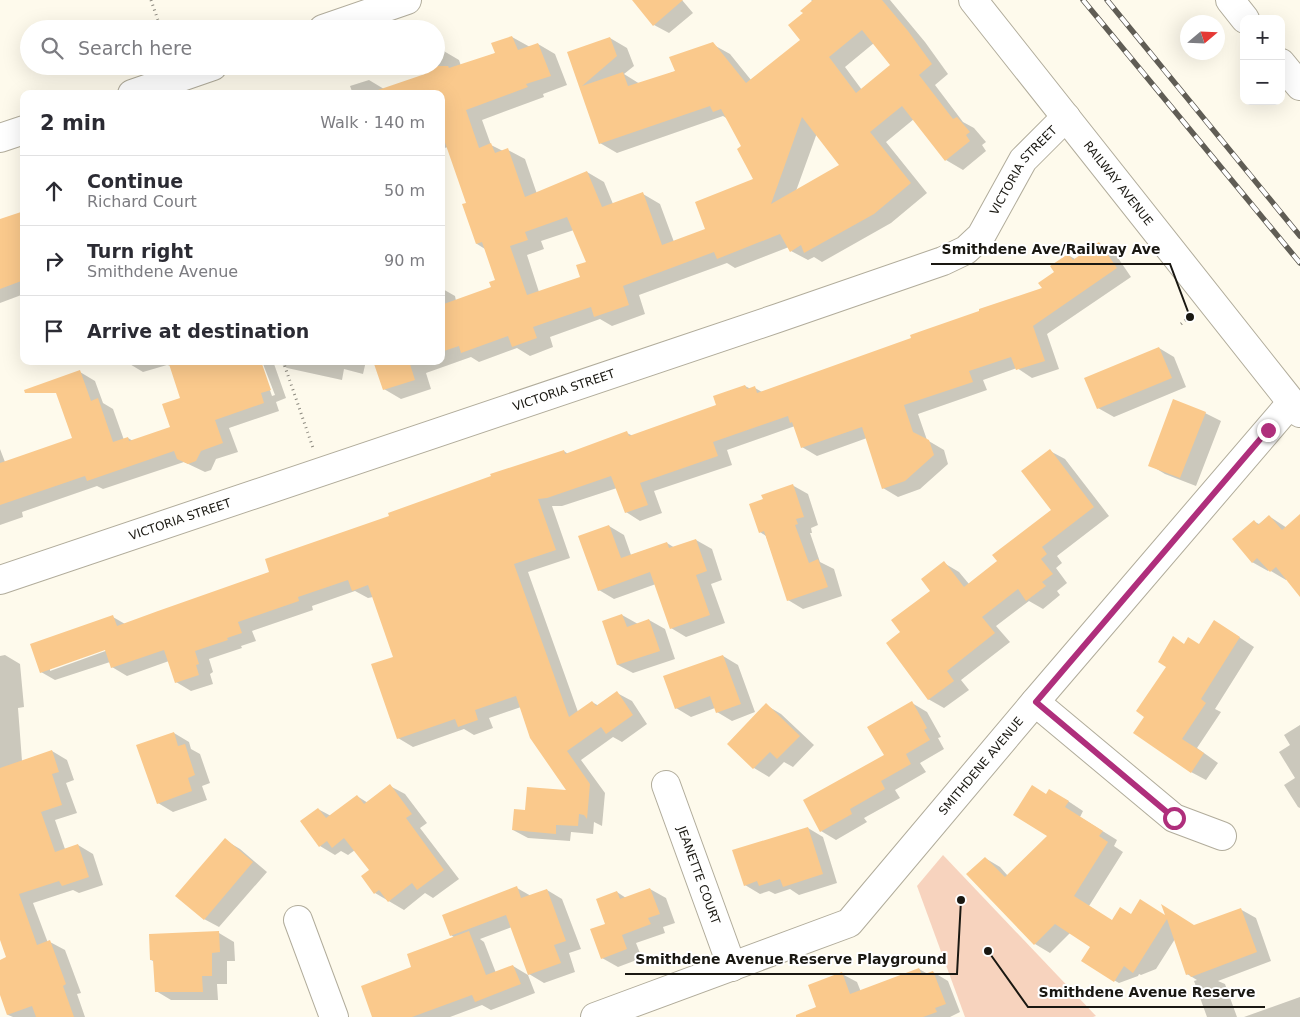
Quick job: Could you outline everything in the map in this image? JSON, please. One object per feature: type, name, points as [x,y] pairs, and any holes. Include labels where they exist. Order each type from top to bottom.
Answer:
[{"type":"street","points":[[349,20],[407,0]]},
{"type":"street","name":"RAILWAY AVENUE","points":[[973,0],[1296,408]]},
{"type":"street","points":[[1230,0],[1242,15]]},
{"type":"street","points":[[1285,68],[1300,86]]},
{"type":"street","points":[[144,90],[187,75]]},
{"type":"street","name":"VICTORIA STREET","points":[[0,580],[813,306],[943,260],[966,250],[981,236],[1023,160],[1066,117]]},
{"type":"street","points":[[0,138],[20,131]]},
{"type":"street","name":"SMITHDENE AVENUE","points":[[595,1017],[849,924],[1036,702],[1296,408]]},
{"type":"street","points":[[1036,702],[1174,818],[1222,836]]},
{"type":"street","name":"JEANETTE COURT","points":[[666,785],[732,967]]},
{"type":"street","points":[[298,920],[334,1017]]},
{"type":"path","points":[[151,0],[158,20]]},
{"type":"path","points":[[1181,324],[1190,317]]},
{"type":"path","points":[[284,365],[321,472]]},
{"type":"shaded area","points":[[943,855],[1096,1016],[965,1017],[917,886]]},
{"type":"building","points":[[632,0],[683,0],[653,26]]},
{"type":"building","points":[[813,0],[882,0],[932,64],[919,75],[953,119],[957,117],[970,132],[966,135],[970,141],[945,161],[902,106],[870,132],[911,183],[874,214],[804,253],[801,245],[790,252],[780,234],[717,259],[714,252],[623,286],[629,305],[594,317],[591,307],[533,327],[537,338],[512,347],[508,336],[461,353],[459,346],[445,351],[445,304],[491,287],[489,282],[495,280],[482,242],[476,244],[462,204],[466,203],[445,143],[445,90],[378,90],[422,75],[445,75],[445,66],[449,68],[495,53],[491,43],[512,36],[518,50],[538,43],[551,76],[526,84],[528,87],[466,110],[479,148],[491,143],[495,153],[508,148],[525,197],[587,171],[602,207],[643,192],[662,245],[705,229],[695,202],[753,179],[737,149],[741,146],[721,109],[713,112],[710,106],[599,144],[567,52],[610,37],[617,56],[582,86],[623,72],[628,86],[675,71],[669,57],[713,42],[746,83],[800,40],[788,25],[803,13],[800,11]],"holes":[[[862,30],[890,65],[856,93],[829,57]],[[802,117],[839,165],[771,204]],[[567,217],[586,262],[576,265],[580,277],[527,295],[510,246],[528,240],[525,232]]]},
{"type":"building","points":[[20,212],[20,282],[0,289],[0,219]]},
{"type":"building","points":[[1099,242],[1117,268],[1033,326],[1045,361],[1016,370],[1011,357],[969,371],[973,382],[904,405],[913,432],[929,440],[934,455],[905,481],[882,489],[862,427],[801,448],[788,416],[713,442],[718,456],[640,483],[648,505],[625,513],[611,476],[547,498],[538,499],[556,550],[514,564],[569,717],[592,701],[596,706],[617,691],[633,715],[606,734],[601,727],[567,751],[590,784],[587,819],[584,815],[579,814],[578,826],[556,825],[556,834],[512,830],[514,809],[525,810],[527,787],[566,790],[530,738],[516,696],[475,710],[478,720],[458,727],[455,719],[397,739],[371,664],[393,657],[368,585],[352,591],[348,580],[298,597],[299,601],[238,622],[242,633],[227,638],[228,640],[195,651],[199,664],[196,665],[199,675],[175,683],[164,650],[111,668],[105,650],[40,673],[30,644],[113,615],[117,626],[269,572],[265,559],[389,516],[388,513],[491,476],[490,474],[564,450],[565,454],[627,431],[629,436],[716,405],[713,396],[745,385],[747,389],[755,386],[757,393],[911,338],[910,335],[1042,288],[1038,283],[1054,272],[1050,266],[1068,254],[1073,260]]},
{"type":"building","points":[[1159,347],[1172,378],[1097,409],[1084,378]]},
{"type":"building","points":[[169,365],[262,365],[271,390],[261,393],[264,403],[215,420],[223,443],[201,451],[196,461],[188,464],[177,459],[174,451],[87,481],[85,476],[0,505],[0,463],[72,438],[56,393],[25,393],[24,390],[80,370],[91,401],[98,398],[113,442],[128,437],[129,441],[170,427],[162,404],[180,398]]},
{"type":"building","points":[[374,365],[410,365],[415,380],[383,390]]},
{"type":"building","points":[[1173,399],[1206,412],[1180,478],[1148,466]]},
{"type":"building","points":[[1050,449],[1094,507],[1042,547],[1047,554],[1041,559],[1053,574],[1042,582],[1046,586],[1026,601],[1018,589],[982,617],[995,633],[947,671],[954,681],[928,700],[886,643],[900,632],[891,620],[930,591],[921,579],[944,561],[964,587],[997,561],[992,555],[1051,510],[1021,471]]},
{"type":"building","points":[[793,484],[804,517],[796,519],[798,524],[795,525],[809,563],[818,559],[828,587],[787,601],[764,531],[759,533],[749,504],[763,499],[761,495]]},
{"type":"building","points":[[1300,514],[1300,597],[1276,567],[1270,572],[1257,558],[1252,563],[1232,539],[1254,520],[1258,525],[1269,515],[1282,530]]},
{"type":"building","points":[[609,525],[621,558],[667,542],[669,548],[696,539],[707,571],[696,575],[710,615],[670,629],[650,572],[598,591],[578,536]]},
{"type":"building","points":[[622,614],[627,627],[649,619],[660,651],[617,665],[602,621]]},
{"type":"building","points":[[1214,620],[1240,637],[1201,699],[1206,703],[1182,739],[1204,753],[1191,773],[1133,733],[1144,717],[1136,711],[1166,667],[1158,662],[1173,636],[1184,644],[1188,637],[1199,644]]},
{"type":"building","points":[[723,655],[741,704],[716,713],[710,696],[675,709],[663,676]]},
{"type":"building","points":[[912,701],[927,728],[924,730],[930,740],[906,754],[911,764],[881,781],[885,789],[850,809],[852,814],[820,832],[803,800],[884,755],[867,727]]},
{"type":"building","points":[[766,703],[800,736],[777,759],[770,752],[753,769],[727,744]]},
{"type":"building","points":[[174,732],[178,746],[185,744],[195,775],[188,778],[192,791],[157,804],[136,745]]},
{"type":"building","points":[[52,750],[59,772],[52,774],[62,805],[41,812],[55,852],[78,844],[89,877],[62,886],[59,881],[19,894],[37,945],[50,940],[66,984],[63,986],[74,1017],[36,1017],[32,1006],[7,1015],[0,995],[0,960],[6,957],[0,940],[0,768]]},
{"type":"building","points":[[390,784],[412,814],[406,818],[444,870],[417,890],[412,883],[388,902],[379,890],[374,894],[361,876],[369,870],[344,838],[332,848],[327,841],[319,847],[300,821],[318,808],[326,818],[357,795],[364,804]]},
{"type":"building","points":[[1032,785],[1046,794],[1049,789],[1069,801],[1065,807],[1103,831],[1099,836],[1108,842],[1074,896],[1112,920],[1120,907],[1131,914],[1140,899],[1165,915],[1161,904],[1194,925],[1241,908],[1257,952],[1191,977],[1189,974],[1186,975],[1167,919],[1133,973],[1124,966],[1114,982],[1081,961],[1090,947],[1055,924],[1034,945],[966,874],[985,857],[1005,877],[1047,836],[1013,815]]},
{"type":"building","points":[[808,827],[823,874],[783,887],[780,879],[759,886],[757,881],[744,886],[732,850]]},
{"type":"building","points":[[225,838],[253,862],[204,920],[175,896]]},
{"type":"building","points":[[517,886],[521,898],[547,889],[566,941],[554,945],[561,963],[528,975],[506,915],[450,936],[442,915]]},
{"type":"building","points":[[650,888],[660,914],[648,918],[651,924],[622,935],[627,949],[601,959],[590,929],[605,924],[596,899],[617,891],[620,899]]},
{"type":"building","points":[[219,931],[220,952],[212,953],[212,976],[202,976],[203,992],[155,992],[153,960],[150,960],[149,934]]},
{"type":"building","points":[[469,931],[486,975],[513,965],[521,984],[475,1002],[472,995],[412,1017],[372,1017],[361,986],[411,967],[407,954]]},
{"type":"building","points":[[919,968],[922,975],[933,971],[946,1004],[935,1008],[937,1012],[923,1017],[796,1017],[796,1015],[816,1007],[808,985],[842,972],[850,994]]},
{"type":"railway","points":[[1083,0],[1300,263]]},
{"type":"railway","points":[[1107,0],[1300,236]]},
{"type":"place","name":"Smithdene Ave/Railway Ave","points":[[1190,317]]},
{"type":"place","name":"Smithdene Avenue Reserve Playground","points":[[961,900]]},
{"type":"place","name":"Smithdene Avenue Reserve","points":[[988,951]]},
{"type":"route","points":[[1174,818],[1036,702],[1268,430]]}]
